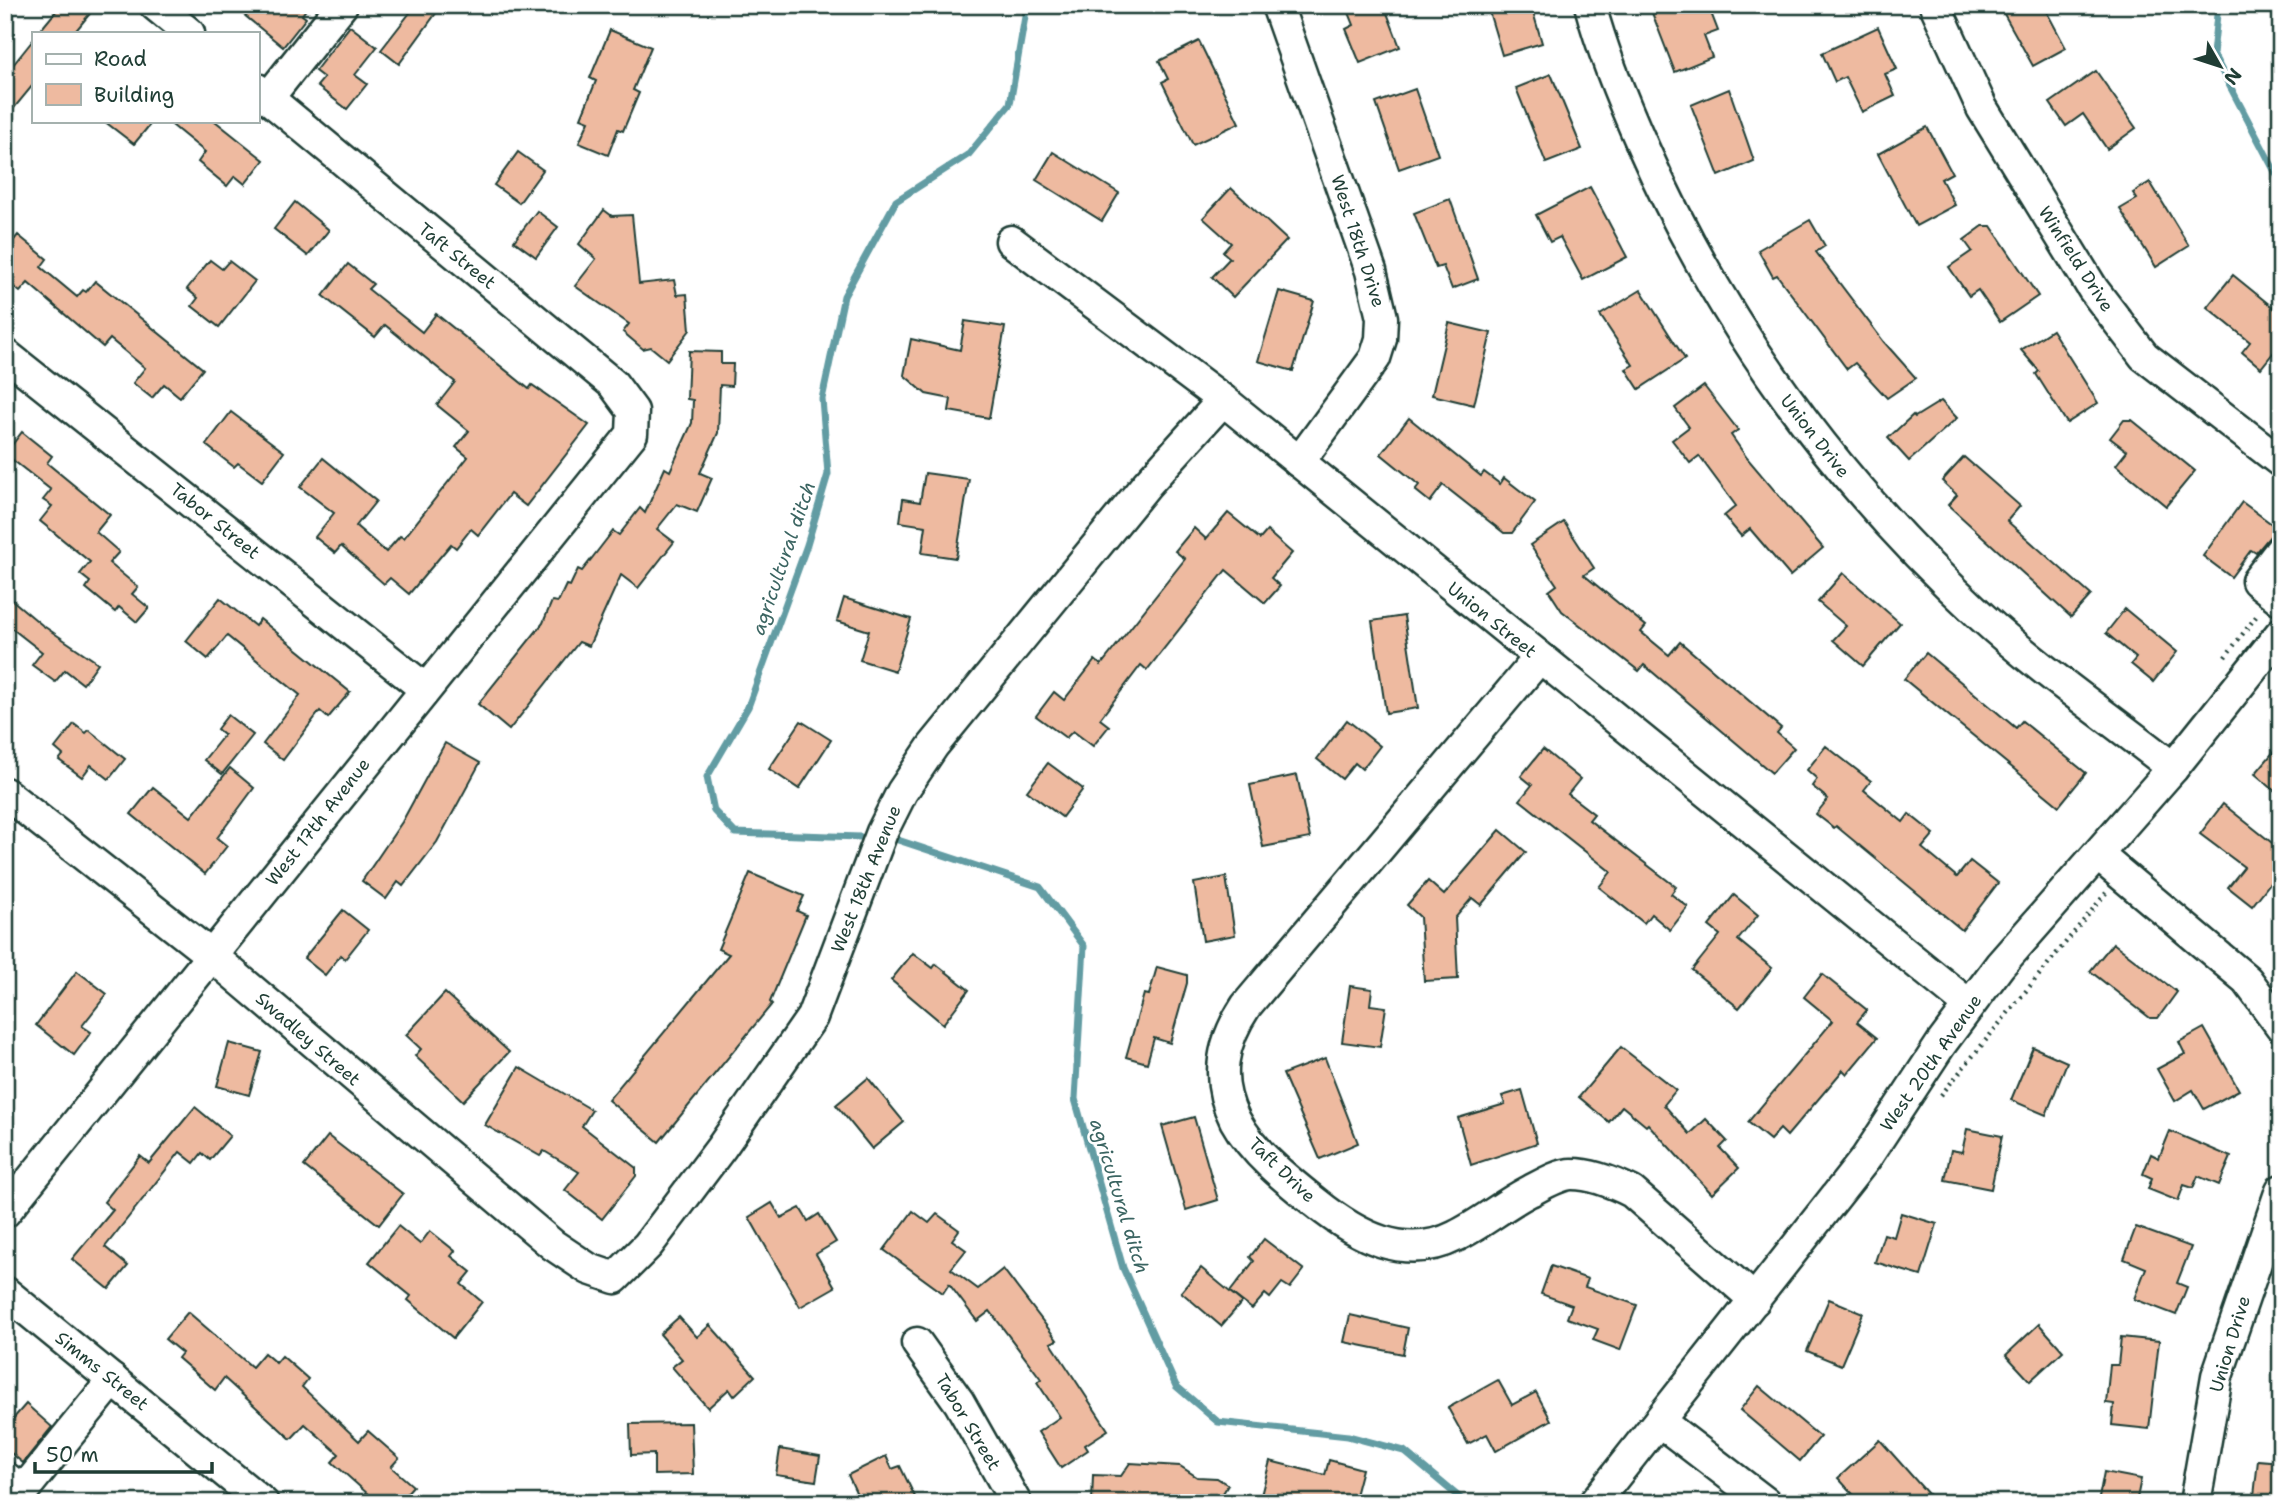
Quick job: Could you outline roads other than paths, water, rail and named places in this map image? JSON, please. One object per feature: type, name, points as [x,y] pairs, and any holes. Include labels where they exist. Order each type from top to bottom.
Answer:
[{"type":"street","points":[[155,5],[188,32]]},
{"type":"street","points":[[262,94],[342,5]]},
{"type":"street","name":"West 18th Drive","points":[[1277,5],[1371,271],[1382,318],[1381,339],[1375,358],[1299,462]]},
{"type":"street","name":"Union Drive","points":[[1590,5],[1627,111],[1671,209],[1727,310],[1796,414],[1868,501],[1984,618],[2173,768]]},
{"type":"street","name":"Winfield Drive","points":[[1935,5],[1982,107],[2093,289],[2144,356],[2281,461]]},
{"type":"street","name":"Taft Street","points":[[262,94],[613,384],[633,411],[632,434]]},
{"type":"street","name":"Union Street","points":[[1011,241],[1223,400],[1969,1004]]},
{"type":"street","name":"Tabor Street","points":[[5,354],[424,688]]},
{"type":"street","name":"West 18th Avenue","points":[[615,1278],[648,1245],[722,1148],[813,1017],[882,832],[902,792],[933,746],[1147,484],[1223,400]]},
{"type":"street","name":"West 17th Avenue","points":[[5,1212],[424,688],[632,434]]},
{"type":"street","points":[[2281,550],[2257,580],[2281,600]]},
{"type":"street","name":"West 20th Avenue","points":[[1594,1503],[1867,1158],[1969,1004],[2028,931],[2173,768],[2281,633]]},
{"type":"street","name":"Taft Drive","points":[[1539,658],[1246,1006],[1230,1030],[1223,1053],[1225,1098],[1237,1123],[1284,1178],[1346,1225],[1388,1245],[1411,1249],[1431,1247],[1457,1236],[1538,1186],[1569,1174],[1614,1183],[1632,1192],[1755,1300]]},
{"type":"street","name":"Swadley Street","points":[[5,793],[212,956],[553,1245],[589,1269],[615,1278]]},
{"type":"street","points":[[2098,855],[2247,980],[2281,1026]]},
{"type":"street","name":"Union Drive","points":[[2195,1503],[2217,1376],[2281,1190]]},
{"type":"street","name":"Simms Street","points":[[5,1293],[263,1503]]},
{"type":"street","name":"Tabor Street","points":[[917,1343],[959,1402],[1014,1502]]},
{"type":"street","points":[[5,1477],[23,1491],[113,1380]]},
{"type":"street","points":[[1659,1421],[1766,1503]]},
{"type":"waterway","name":"agricultural ditch","points":[[861,837],[735,833],[714,811],[707,777],[748,707],[807,545],[828,474],[822,399],[844,296],[896,201],[969,154],[1010,104],[1027,5]]},
{"type":"waterway","points":[[2218,5],[2213,54],[2281,183]]},
{"type":"waterway","name":"agricultural ditch","points":[[898,840],[1040,887],[1084,946],[1075,1099],[1123,1268],[1176,1386],[1218,1422],[1348,1436],[1404,1451],[1466,1503]]}]
